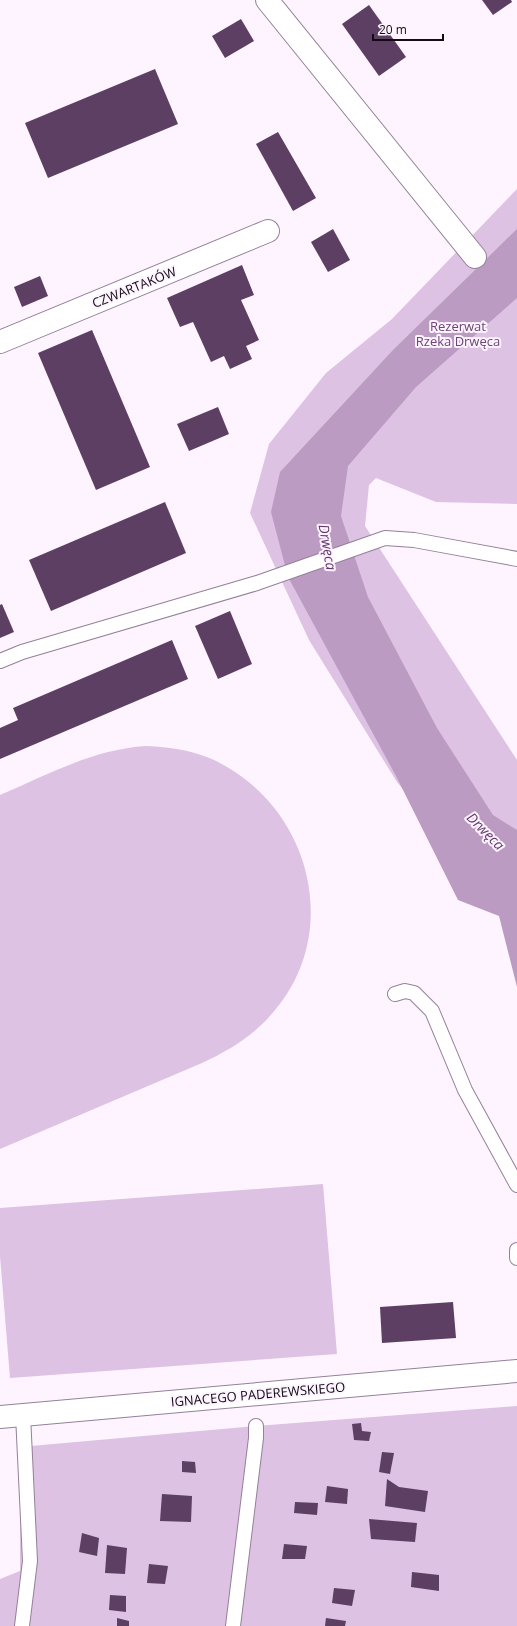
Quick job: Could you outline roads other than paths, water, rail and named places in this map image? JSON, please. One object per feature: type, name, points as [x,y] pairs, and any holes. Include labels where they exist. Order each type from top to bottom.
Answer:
[{"type":"street","points":[[267,0],[475,257]]},
{"type":"street","name":"CZWARTAKÓW","points":[[0,342],[268,231]]},
{"type":"street","name":"IGNACEGO PADEREWSKIEGO","points":[[0,1417],[517,1371]]},
{"type":"lane","points":[[0,661],[22,652],[257,583],[385,538],[414,540],[517,559]]},
{"type":"lane","points":[[395,994],[405,991],[414,993],[432,1010],[465,1090],[517,1185]]},
{"type":"lane","points":[[517,1250],[517,1258]]},
{"type":"lane","points":[[22,1626],[30,1561],[23,1415]]},
{"type":"lane","points":[[234,1626],[256,1438],[256,1426]]},
{"type":"water","name":"Drwęca","points":[[517,229],[517,298],[416,387],[348,466],[341,516],[368,597],[437,728],[493,815],[517,830],[517,987],[499,916],[458,900],[396,776],[288,577],[271,512],[280,472],[393,350]]},
{"type":"park label","name":"Rezerwat Rzeka Drwęca","points":[[458,334]]}]
